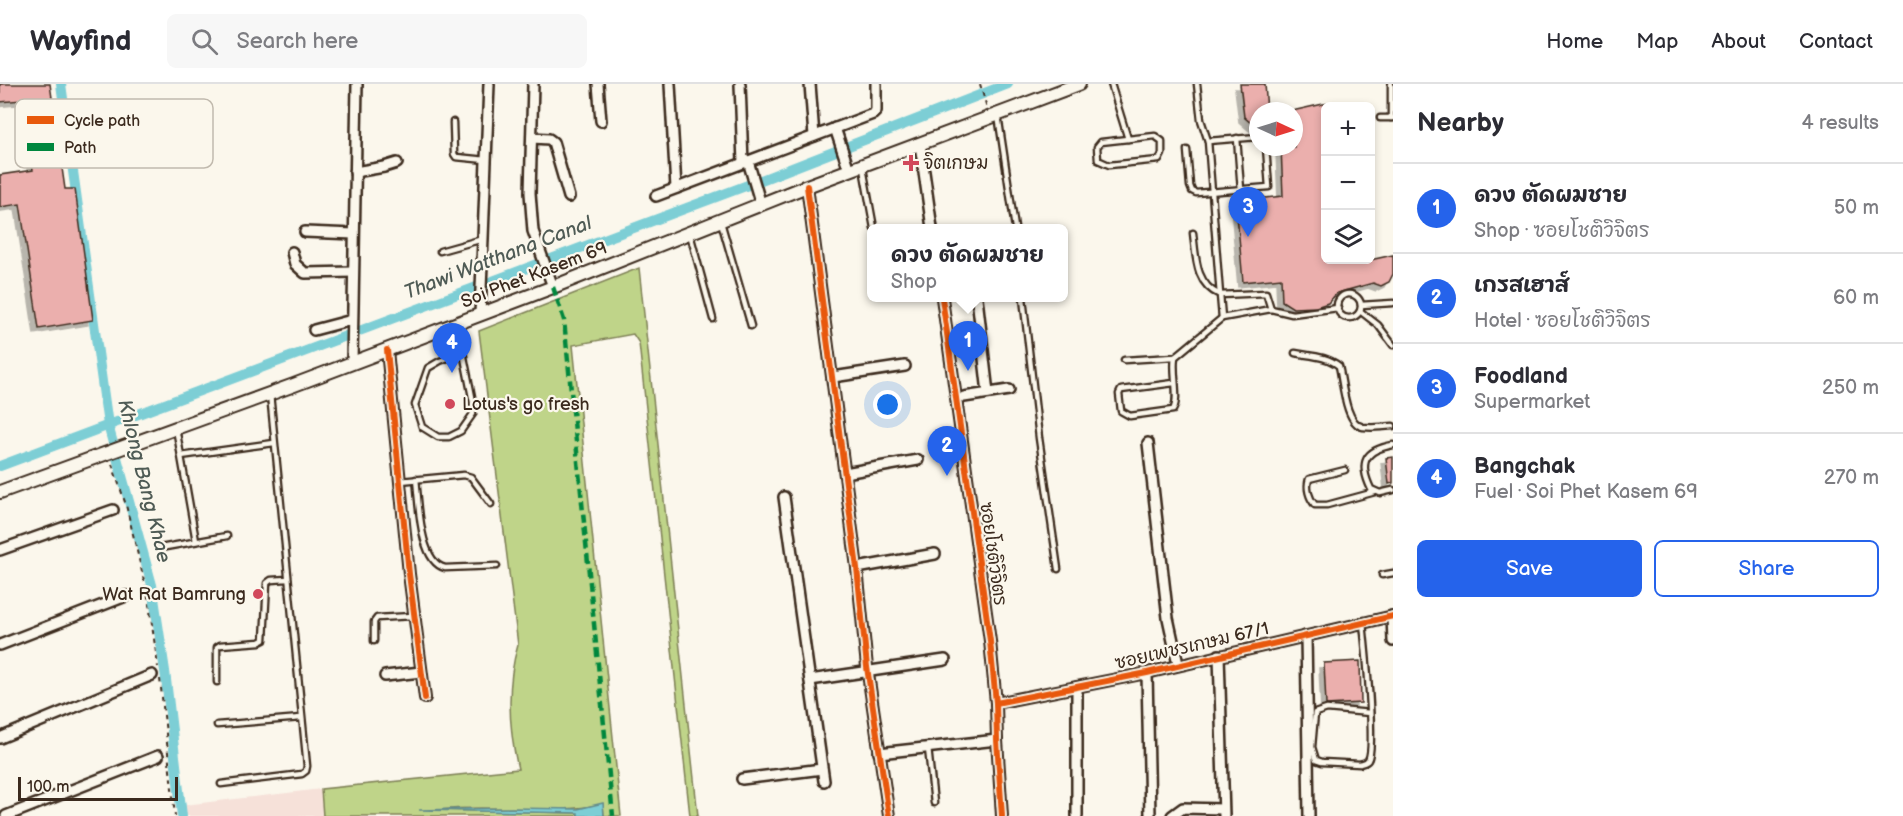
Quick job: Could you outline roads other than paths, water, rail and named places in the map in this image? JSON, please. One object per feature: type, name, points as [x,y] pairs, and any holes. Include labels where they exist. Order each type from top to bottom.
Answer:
[{"type":"main road","name":"Soi Phet Kasem 69","points":[[0,492],[270,394],[352,357],[387,350],[462,321],[480,309],[551,281],[690,234],[721,222],[760,200],[807,186],[848,166],[862,165],[920,144],[993,112],[1079,84]]},
{"type":"street","points":[[352,357],[357,84]]},
{"type":"street","points":[[480,309],[489,84]]},
{"type":"street","points":[[533,84],[531,203],[533,231],[551,281]]},
{"type":"street","points":[[598,84],[602,121]]},
{"type":"street","points":[[670,84],[676,188]]},
{"type":"street","points":[[740,84],[748,165],[760,200]]},
{"type":"street","points":[[810,84],[814,136]]},
{"type":"street","points":[[656,196],[748,165],[876,111],[876,84]]},
{"type":"street","points":[[835,128],[848,166]]},
{"type":"street","points":[[532,138],[549,139],[553,142],[569,197]]},
{"type":"street","points":[[920,144],[931,224]]},
{"type":"street","points":[[355,172],[384,167],[397,162]]},
{"type":"street","points":[[807,186],[833,377],[868,671],[889,816]]},
{"type":"street","points":[[305,232],[354,234]]},
{"type":"street","points":[[292,252],[295,264],[305,273],[353,272]]},
{"type":"street","name":"ซอยโชติวิจิตร","points":[[943,302],[990,641],[1002,816]]},
{"type":"street","points":[[978,302],[988,393]]},
{"type":"street","points":[[314,330],[352,321]]},
{"type":"street","points":[[387,350],[425,698]]},
{"type":"street","points":[[833,377],[905,366]]},
{"type":"street","points":[[964,397],[1009,390]]},
{"type":"street","points":[[1148,443],[1168,618],[1178,664]]},
{"type":"street","points":[[845,473],[918,460]]},
{"type":"street","points":[[784,497],[824,781]]},
{"type":"street","points":[[0,550],[113,510]]},
{"type":"street","points":[[857,568],[935,554]]},
{"type":"street","points":[[0,645],[126,596]]},
{"type":"street","points":[[1393,616],[1393,642]]},
{"type":"street","name":"ซอยเพชรเกษม 67/1","points":[[996,703],[1147,673],[1393,616]]},
{"type":"street","points":[[1306,636],[1309,816]]},
{"type":"street","points":[[1172,816],[1183,808],[1223,813],[1220,655]]},
{"type":"street","points":[[810,680],[945,660]]},
{"type":"street","points":[[385,676],[422,672]]},
{"type":"street","points":[[1147,673],[1150,816]]},
{"type":"street","points":[[0,738],[152,675]]},
{"type":"street","points":[[1077,687],[1077,816]]},
{"type":"street","points":[[879,753],[997,740]]},
{"type":"street","points":[[6,816],[158,756]]},
{"type":"street","points":[[742,779],[822,770]]},
{"type":"lane","points":[[1111,84],[1128,139]]},
{"type":"lane","points":[[1197,84],[1201,120],[1208,141],[1222,318]]},
{"type":"lane","points":[[1380,118],[1392,118],[1391,84]]},
{"type":"lane","points":[[993,112],[1014,224]]},
{"type":"lane","points":[[453,122],[456,157],[486,160]]},
{"type":"lane","points":[[1155,136],[1159,138],[1162,141],[1161,158],[1109,165],[1098,160],[1097,147],[1101,142],[1128,139],[1155,136]]},
{"type":"lane","points":[[1208,141],[1249,137]]},
{"type":"lane","points":[[1238,138],[1241,190]]},
{"type":"lane","points":[[1187,150],[1192,191],[1196,193],[1269,187],[1267,156]]},
{"type":"lane","points":[[862,165],[873,224]]},
{"type":"lane","points":[[721,222],[751,326]]},
{"type":"lane","points":[[1193,233],[1198,271],[1203,283],[1211,291],[1220,295],[1266,293],[1271,309]]},
{"type":"lane","points":[[690,234],[713,319]]},
{"type":"lane","points":[[440,251],[483,239]]},
{"type":"lane","points":[[1393,303],[1360,308],[1354,316],[1348,317],[1338,308],[1341,297],[1348,294],[1356,296],[1360,308],[1393,345]]},
{"type":"lane","points":[[1024,302],[1039,438],[1058,569]]},
{"type":"lane","points":[[1124,360],[1176,357],[1222,318],[1271,309],[1292,314],[1338,308]]},
{"type":"lane","points":[[462,321],[463,352],[473,402],[473,414],[461,431],[449,437],[438,437],[422,427],[415,405],[429,368],[463,352]]},
{"type":"lane","points":[[1295,353],[1323,357],[1339,366],[1349,412],[1353,421],[1361,427],[1393,426]]},
{"type":"lane","points":[[1174,383],[1121,390],[1119,394],[1121,411],[1130,416],[1169,411],[1176,404],[1174,383],[1176,357]]},
{"type":"lane","points":[[221,784],[302,774],[306,771],[270,394]]},
{"type":"lane","points":[[176,428],[196,542]]},
{"type":"lane","points":[[181,456],[274,443]]},
{"type":"lane","points":[[1375,492],[1368,484],[1366,458],[1377,448],[1393,445]]},
{"type":"lane","points":[[1346,470],[1309,479],[1307,485],[1311,500],[1316,505],[1327,505],[1375,492],[1393,490]]},
{"type":"lane","points":[[400,481],[464,475],[471,477],[491,504]]},
{"type":"lane","points":[[416,479],[425,543],[431,560],[438,567],[445,568],[497,566]]},
{"type":"lane","points":[[160,548],[227,536]]},
{"type":"lane","points":[[1382,575],[1393,573]]},
{"type":"lane","points":[[217,682],[216,647],[264,640],[267,583],[271,580],[288,579]]},
{"type":"lane","points":[[374,641],[374,622],[377,618],[415,616]]},
{"type":"lane","points":[[1363,623],[1370,713],[1368,760],[1360,764],[1316,760],[1312,747],[1315,713],[1327,709],[1370,713]]},
{"type":"lane","points":[[218,725],[302,718]]},
{"type":"lane","points":[[928,748],[934,803]]},
{"type":"water","points":[[603,803],[604,816],[578,816],[578,813],[419,810],[578,809]]},
{"type":"waterway","name":"Khlong Bang Khae","points":[[61,84],[63,99]]},
{"type":"waterway","name":"Thawi Watthana Canal","points":[[0,466],[756,182],[1008,84]]},
{"type":"waterway","name":"Khlong Bang Khae","points":[[73,168],[108,425],[152,585],[165,671],[182,816]]},
{"type":"place","name":"จิตเกษม","points":[[911,163]]},
{"type":"place","name":"Foodland","points":[[1248,237]]},
{"type":"place","name":"ดวง ตัดผมชาย","points":[[968,371]]},
{"type":"place","name":"Bangchak","points":[[452,373]]},
{"type":"place","name":"Lotus's go fresh","points":[[450,404]]},
{"type":"place","name":"เกรสเฮาส์","points":[[947,476]]},
{"type":"place","name":"Wat Rat Bamrung","points":[[258,594]]}]
